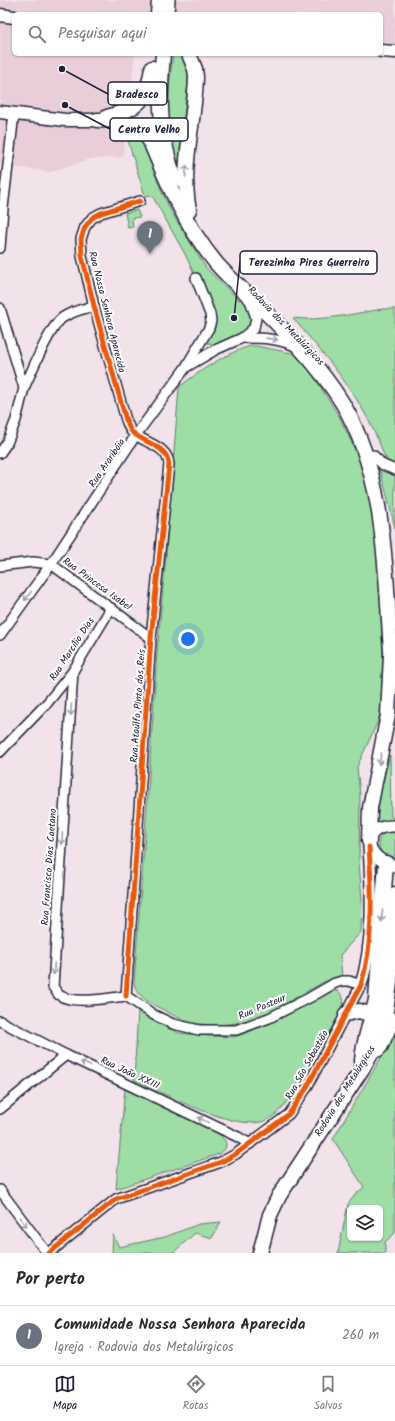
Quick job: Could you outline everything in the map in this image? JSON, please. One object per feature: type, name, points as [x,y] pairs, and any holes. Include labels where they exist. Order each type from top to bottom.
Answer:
[{"type":"main road","points":[[158,12],[159,0]]},
{"type":"main road","points":[[167,12],[168,0]]},
{"type":"main road","points":[[0,15],[12,17]]},
{"type":"main road","points":[[383,51],[395,52]]},
{"type":"main road","points":[[154,56],[152,68],[156,135],[172,191]]},
{"type":"main road","points":[[97,120],[131,109],[154,90],[162,56]]},
{"type":"main road","points":[[189,210],[186,190],[186,170],[196,77],[195,69],[190,56]]},
{"type":"main road","name":"Rodovia dos Metalúrgicos","points":[[154,90],[166,152],[177,184],[199,228],[216,254],[297,335],[336,381],[357,416],[373,455],[388,514],[395,571]]},
{"type":"main road","points":[[0,112],[65,120],[123,121],[133,124],[143,131],[150,141],[172,191]]},
{"type":"main road","name":"Rodovia dos Metalúrgicos","points":[[172,191],[184,216],[207,252],[219,267],[301,349],[324,377],[343,405],[357,434],[367,462],[376,496],[384,546],[391,651],[395,665]]},
{"type":"main road","points":[[369,844],[370,808],[388,715],[391,651]]},
{"type":"main road","points":[[362,1069],[362,1053],[376,1000],[388,864]]},
{"type":"main road","name":"Rodovia dos Metalúrgicos","points":[[260,1253],[270,1215],[279,1196],[362,1069],[383,1026],[391,962],[395,894]]},
{"type":"main road","points":[[346,1014],[360,1011],[373,1015]]},
{"type":"street","points":[[0,248],[1,208],[14,114]]},
{"type":"street","name":"Rua Nossa Senhora Aparecida","points":[[136,435],[130,430],[126,420],[94,306],[81,248],[82,233],[88,222],[96,215],[140,201]]},
{"type":"street","name":"Rua Araribóia","points":[[0,635],[51,564],[136,435],[186,366],[209,328],[211,321],[210,314],[196,278]]},
{"type":"street","points":[[242,338],[254,328],[256,321],[255,313],[248,295]]},
{"type":"street","points":[[0,454],[7,443],[16,420],[24,388],[51,330],[62,318],[76,310],[94,306]]},
{"type":"street","points":[[0,308],[24,388]]},
{"type":"street","points":[[242,338],[274,339],[284,341],[301,349]]},
{"type":"street","name":"Rua Araribóia","points":[[186,366],[215,350],[242,338]]},
{"type":"street","name":"Rua Ataúlfo Pinto dos Reis","points":[[126,996],[151,638],[169,464],[168,457],[165,452],[136,435]]},
{"type":"street","points":[[373,455],[381,463],[395,470]]},
{"type":"street","name":"Rua Princesa Isabel","points":[[0,566],[33,562],[51,564],[151,638]]},
{"type":"street","name":"Rua Marcílio Dias","points":[[0,752],[48,702],[73,671],[111,608]]},
{"type":"street","name":"Rua Francisco Dias Caetano","points":[[73,671],[53,987],[60,995],[84,1001],[126,996]]},
{"type":"street","points":[[388,864],[378,858],[369,844],[372,834],[378,830],[395,826]]},
{"type":"street","name":"Rua São Sebastião","points":[[48,1253],[116,1199],[221,1162],[236,1154],[289,1114],[306,1089],[361,985],[367,955],[372,884],[369,844]]},
{"type":"street","name":"Rua São Sebastião","points":[[372,884],[388,864]]},
{"type":"street","name":"Rua Pasteur","points":[[126,996],[154,1015],[172,1024],[198,1030],[236,1030],[269,1018],[335,983],[349,981],[361,985]]},
{"type":"street","points":[[362,1069],[382,1047],[395,1018]]},
{"type":"street","name":"Rua João XXIII","points":[[0,1022],[231,1133],[250,1144]]},
{"type":"street","points":[[0,1108],[66,1054]]},
{"type":"street","points":[[0,1190],[48,1253]]},
{"type":"shaded area","points":[[0,0],[395,0],[395,44],[383,43],[383,12],[12,12],[12,56],[135,56],[123,157],[90,159],[50,172],[0,165]]},
{"type":"green space","points":[[173,56],[182,56],[189,72],[178,163],[176,163],[171,142],[168,120]]},
{"type":"green space","points":[[124,128],[133,133],[143,144],[172,213],[206,268],[239,300],[241,298],[249,305],[253,323],[241,336],[220,344],[205,343],[210,334],[206,298],[198,273],[194,274],[186,256],[153,197],[149,195],[145,196]]},
{"type":"green space","points":[[137,210],[140,217],[132,218],[133,227],[128,228],[125,213]]},
{"type":"green space","points":[[383,309],[395,309],[395,464],[387,460],[366,416],[345,382],[293,318],[326,318]]},
{"type":"green space","points":[[250,346],[297,354],[311,372],[340,418],[360,460],[375,524],[379,564],[384,683],[378,721],[357,767],[360,795],[359,862],[362,900],[361,932],[340,955],[342,976],[322,983],[264,1015],[245,1021],[215,1025],[186,1021],[175,1016],[150,1003],[141,996],[134,983],[157,653],[179,387],[222,358]]},
{"type":"green space","points":[[379,467],[395,473],[395,528],[389,503]]},
{"type":"green space","points":[[390,755],[391,817],[395,818],[395,823],[376,826],[381,789]]},
{"type":"green space","points":[[386,832],[395,832],[395,857],[384,856],[381,852],[379,844],[380,837]]},
{"type":"green space","points":[[332,991],[338,991],[342,995],[342,1011],[287,1101],[276,1114],[265,1121],[248,1123],[215,1115],[179,1101],[134,1080],[138,1011],[155,1022],[179,1033],[234,1037],[251,1031]]},
{"type":"green space","points":[[395,1034],[395,1233],[385,1242],[385,1253],[338,1253],[347,1209],[347,1241],[383,1241],[383,1205],[348,1205],[355,1195],[364,1187],[333,1139]]},
{"type":"green space","points":[[125,1088],[215,1131],[226,1143],[224,1151],[116,1189]]},
{"type":"green space","points":[[221,1222],[212,1238],[195,1233],[173,1253],[112,1253],[113,1235],[119,1247],[165,1237],[199,1224]]},
{"type":"cycle path","points":[[126,996],[151,638],[169,464],[167,458],[160,449],[137,436],[129,428],[94,306],[82,256],[81,239],[85,227],[92,218],[101,213],[140,201]]},
{"type":"cycle path","points":[[49,1253],[116,1199],[221,1162],[236,1154],[289,1114],[306,1089],[361,985],[370,934],[371,881],[369,847]]},
{"type":"place","name":"Bradesco","points":[[62,69]]},
{"type":"place","name":"Centro Velho","points":[[65,105]]},
{"type":"place","name":"Comunidade Nossa Senhora Aparecida","points":[[150,254]]},
{"type":"place","name":"Terezinha Pires Guerreiro","points":[[234,318]]}]
